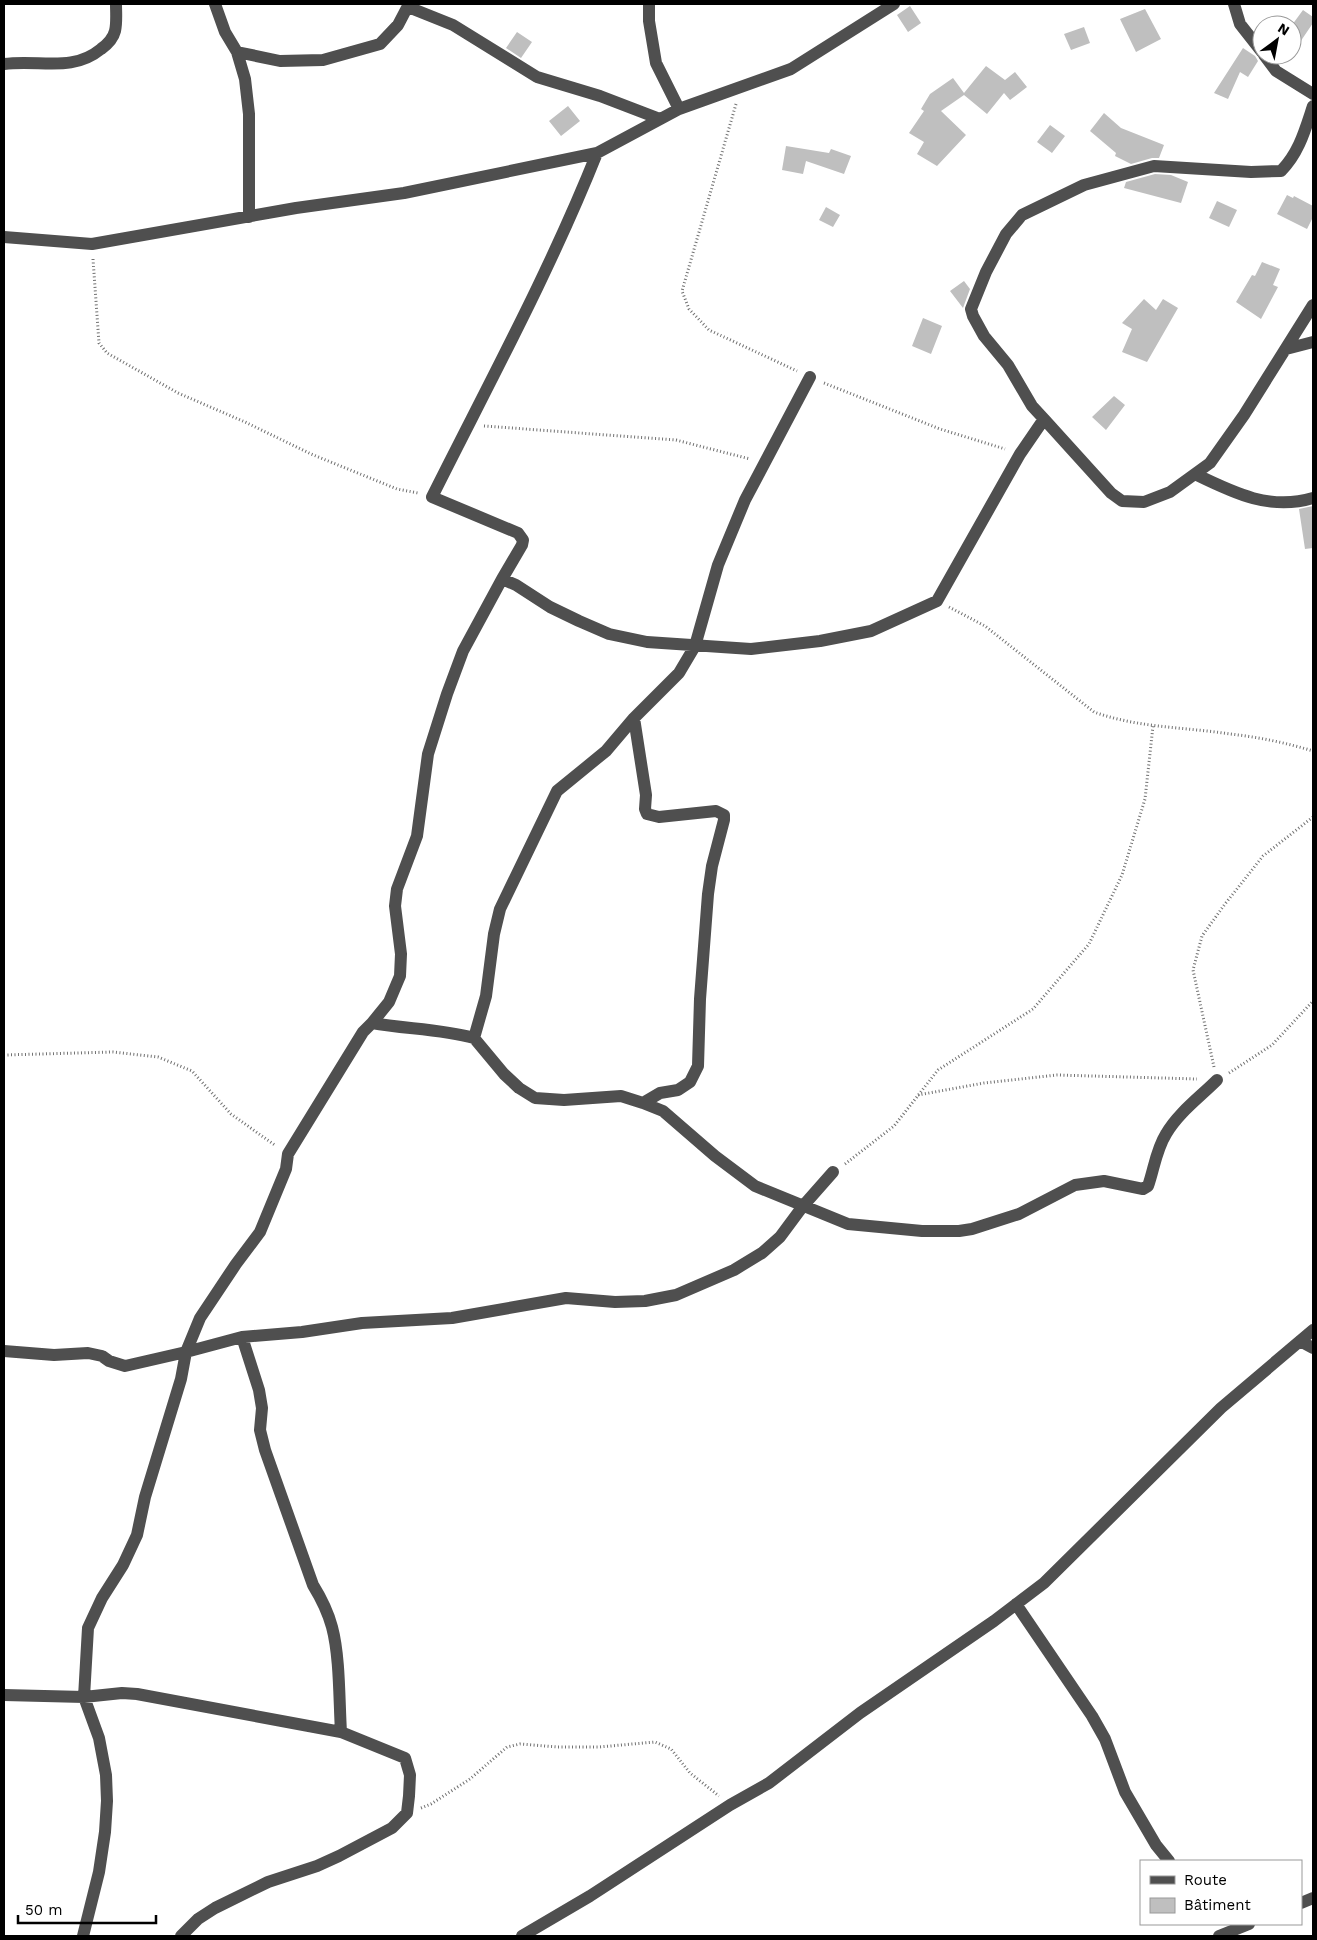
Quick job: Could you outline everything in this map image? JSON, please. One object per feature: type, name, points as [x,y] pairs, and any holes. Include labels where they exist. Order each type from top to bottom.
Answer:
[{"type":"street","points":[[4,64],[18,62],[71,64],[92,56],[110,42],[115,31],[116,4]]},
{"type":"street","points":[[216,4],[225,32],[238,52],[246,79],[249,114],[248,217]]},
{"type":"street","points":[[649,4],[649,21],[656,63],[679,109]]},
{"type":"street","points":[[4,237],[92,244],[296,208],[404,193],[597,153],[679,109],[791,70],[894,4]]},
{"type":"street","points":[[1234,4],[1240,24],[1252,40]]},
{"type":"street","points":[[238,52],[280,61],[323,60],[380,44],[398,25],[408,5],[453,25],[537,77],[600,96],[660,119]]},
{"type":"street","points":[[1271,65],[1276,71],[1313,94]]},
{"type":"street","points":[[1313,106],[1298,148],[1292,160],[1281,171],[1251,172],[1154,166],[1084,185],[1022,215],[1006,234],[986,272],[971,308],[973,316],[984,336],[1008,365],[1032,406],[1111,493],[1122,501],[1144,502],[1170,492],[1210,463],[1244,415],[1313,305]]},
{"type":"street","points":[[83,1936],[106,1832],[107,1801],[106,1775],[99,1738],[84,1698],[88,1628],[102,1598],[137,1535],[145,1497],[181,1380],[186,1352],[200,1318],[260,1232],[286,1169],[288,1154],[356,1042],[389,1002],[400,976],[401,954],[395,906],[398,889],[417,836],[428,754],[463,651],[523,540],[518,533],[432,496],[502,360],[573,212],[597,153]]},
{"type":"street","points":[[1286,349],[1313,342]]},
{"type":"street","points":[[474,1038],[486,996],[494,934],[500,909],[557,791],[606,751],[634,718],[679,673],[695,646],[718,565],[745,500],[810,377]]},
{"type":"street","points":[[502,579],[516,585],[550,607],[608,634],[647,642],[751,649],[820,641],[870,630],[937,601],[1020,454],[1044,419]]},
{"type":"street","points":[[1195,474],[1250,498],[1284,504],[1313,498]]},
{"type":"street","points":[[634,718],[646,795],[645,809],[648,814],[659,817],[716,811],[724,815],[712,866],[708,894],[700,998],[698,1066],[690,1082],[678,1090],[660,1093],[644,1103]]},
{"type":"street","points":[[372,1023],[394,1027],[435,1030],[474,1038],[504,1074],[519,1088],[535,1098],[564,1100],[621,1096],[644,1103],[663,1111],[715,1156],[755,1186],[848,1224],[922,1231],[972,1230],[1019,1214],[1075,1186],[1104,1181],[1143,1189],[1148,1186],[1158,1150],[1166,1134],[1178,1118],[1217,1080]]},
{"type":"street","points":[[4,1351],[54,1355],[88,1353],[102,1356],[109,1361],[125,1366],[242,1337],[302,1332],[362,1323],[452,1318],[566,1298],[615,1302],[638,1301],[676,1295],[734,1270],[762,1253],[780,1237],[803,1206],[834,1172]]},
{"type":"street","points":[[522,1936],[590,1896],[730,1805],[769,1783],[860,1713],[1044,1583],[1221,1408],[1313,1330]]},
{"type":"street","points":[[242,1337],[259,1390],[262,1408],[260,1430],[265,1450],[313,1585],[323,1603],[332,1627],[336,1654],[341,1732]]},
{"type":"street","points":[[1300,1341],[1313,1348]]},
{"type":"street","points":[[1016,1604],[1092,1716],[1105,1739],[1125,1792],[1156,1845],[1168,1860]]},
{"type":"street","points":[[4,1695],[84,1698],[122,1693],[137,1694],[341,1732],[405,1758],[410,1775],[410,1796],[407,1813],[392,1828],[317,1866],[268,1882],[215,1908],[198,1919],[181,1936]]},
{"type":"street","points":[[1219,1936],[1231,1927]]},
{"type":"path","points":[[741,88],[682,291],[689,310],[709,330],[810,377],[940,429],[1020,454]]},
{"type":"path","points":[[92,244],[99,343],[107,353],[178,394],[245,422],[311,454],[397,488],[432,496]]},
{"type":"path","points":[[469,424],[565,433],[676,440],[764,462]]},
{"type":"path","points":[[937,601],[984,626],[1094,712],[1153,726],[1230,734],[1313,750]]},
{"type":"path","points":[[834,1172],[894,1126],[938,1070],[1033,1009],[1089,944],[1122,875],[1146,799],[1153,726]]},
{"type":"path","points":[[1217,1080],[1193,970],[1202,936],[1263,856],[1313,818]]},
{"type":"path","points":[[918,1095],[984,1083],[1058,1075],[1109,1075],[1217,1080],[1272,1045],[1313,1001]]},
{"type":"path","points":[[4,1055],[113,1052],[158,1057],[192,1071],[231,1114],[288,1154]]},
{"type":"path","points":[[407,1813],[431,1804],[470,1779],[507,1747],[520,1744],[558,1748],[599,1747],[655,1742],[671,1750],[690,1773],[730,1805]]},
{"type":"building","points":[[910,6],[921,23],[908,32],[897,15]]},
{"type":"building","points":[[1145,9],[1161,39],[1136,52],[1120,19]]},
{"type":"building","points":[[1303,10],[1313,17],[1313,23],[1302,39],[1302,15],[1299,15]]},
{"type":"building","points":[[1084,27],[1090,43],[1071,50],[1064,34]]},
{"type":"building","points":[[517,32],[532,42],[521,58],[506,48]]},
{"type":"building","points":[[1243,48],[1252,54],[1252,65],[1256,65],[1248,77],[1240,72],[1228,99],[1214,93]]},
{"type":"building","points":[[986,66],[1005,80],[1015,72],[1027,87],[1010,100],[1004,93],[987,114],[964,95],[941,111],[966,135],[937,166],[917,154],[924,142],[909,133],[924,111],[921,109],[930,94],[953,78],[964,93]]},
{"type":"building","points":[[568,106],[580,121],[561,136],[549,121]]},
{"type":"building","points":[[1104,113],[1121,128],[1164,145],[1159,158],[1131,164],[1115,156],[1116,153],[1090,131]]},
{"type":"building","points":[[1050,125],[1065,136],[1052,153],[1037,142]]},
{"type":"building","points":[[786,146],[829,153],[831,149],[851,156],[844,174],[806,161],[803,174],[782,170]]},
{"type":"building","points":[[1155,174],[1171,175],[1188,182],[1181,203],[1124,188],[1126,182]]},
{"type":"building","points":[[1287,195],[1293,198],[1294,196],[1313,206],[1313,217],[1307,229],[1277,214]]},
{"type":"building","points":[[1217,201],[1237,210],[1229,227],[1209,218]]},
{"type":"building","points":[[826,207],[840,215],[833,227],[819,220]]},
{"type":"building","points":[[1262,262],[1280,269],[1273,285],[1278,287],[1261,319],[1236,302],[1252,275],[1255,276]]},
{"type":"building","points":[[964,281],[970,289],[963,308],[950,291]]},
{"type":"building","points":[[1144,299],[1156,310],[1163,299],[1178,308],[1147,362],[1122,352],[1132,329],[1122,323]]},
{"type":"building","points":[[923,318],[942,326],[931,354],[912,346]]},
{"type":"building","points":[[1114,396],[1125,405],[1106,430],[1092,417]]},
{"type":"building","points":[[1313,506],[1313,548],[1305,549],[1299,509]]}]
